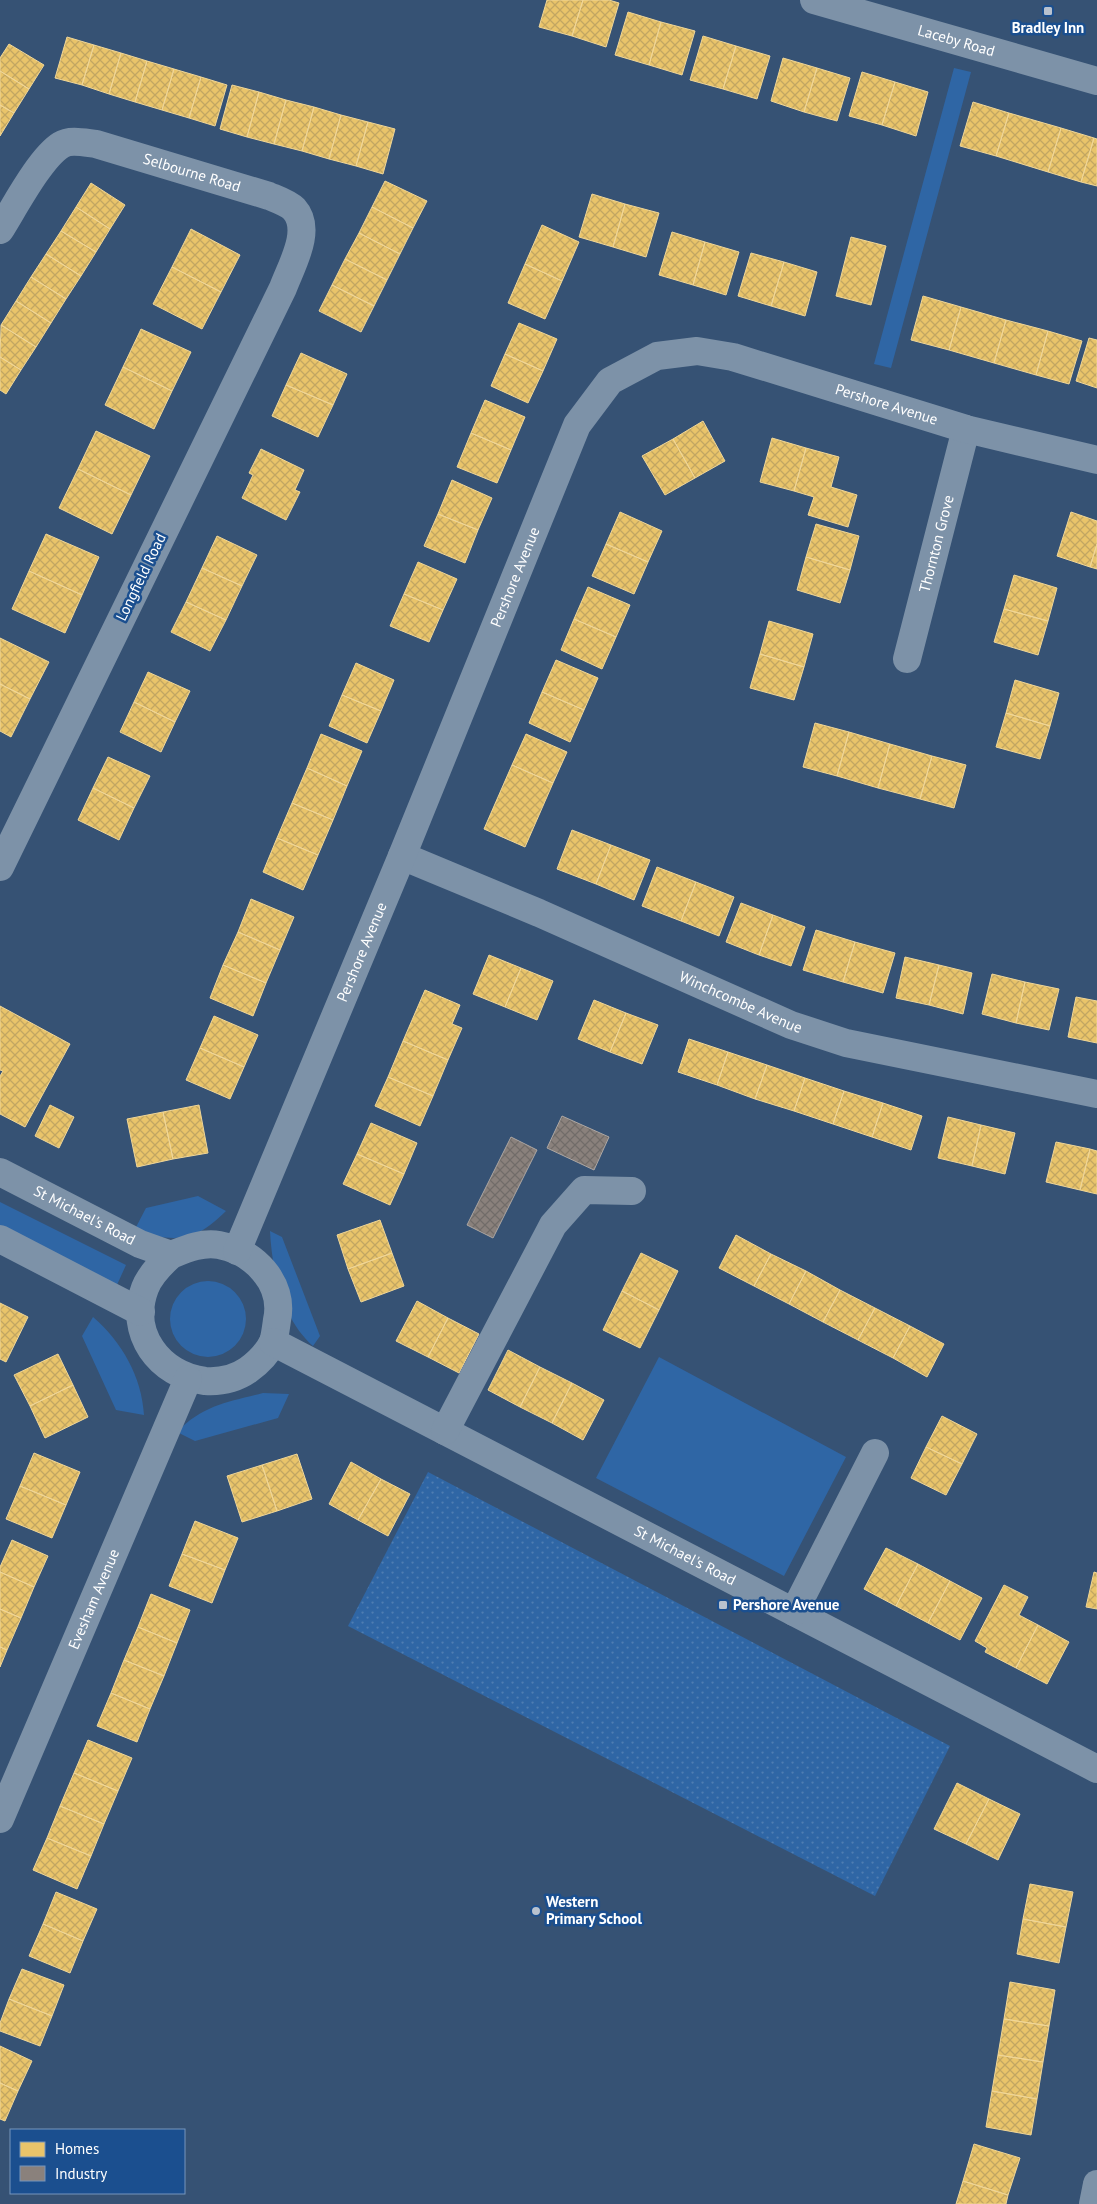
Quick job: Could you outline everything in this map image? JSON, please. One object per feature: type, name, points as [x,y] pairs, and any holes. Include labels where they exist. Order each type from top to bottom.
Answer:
[{"type":"street","name":"Laceby Road","points":[[814,0],[1097,82]]},
{"type":"street","name":"Selbourne Road","points":[[0,230],[45,162],[62,144],[79,142],[105,146],[269,196],[293,208],[302,222],[300,242],[283,288]]},
{"type":"street","name":"Longfield Road","points":[[0,867],[283,288]]},
{"type":"street","name":"Pershore Avenue","points":[[237,1251],[402,856],[577,425],[610,381],[657,356],[697,351],[733,357],[966,429],[1097,460]]},
{"type":"street","name":"Thornton Grove","points":[[908,659],[966,429]]},
{"type":"street","name":"Winchcombe Avenue","points":[[402,856],[539,913],[791,1025],[846,1043],[1097,1094]]},
{"type":"street","name":"St Michael's Road","points":[[0,1172],[140,1244],[171,1256]]},
{"type":"street","points":[[445,1432],[553,1225],[584,1190],[632,1191]]},
{"type":"street","points":[[0,1239],[141,1312]]},
{"type":"street","points":[[218,1245],[244,1253],[262,1268],[274,1289],[279,1312],[273,1342],[259,1362],[240,1376],[217,1382],[188,1379],[167,1368],[151,1350],[142,1327],[141,1312],[146,1288],[158,1267],[171,1256],[194,1246],[218,1245]]},
{"type":"street","name":"St Michael's Road","points":[[273,1342],[1097,1769]]},
{"type":"street","name":"Evesham Avenue","points":[[0,1819],[188,1379]]},
{"type":"street","points":[[794,1612],[876,1453]]},
{"type":"street","points":[[1093,2204],[1097,2184]]},
{"type":"shaded area","points":[[954,68],[971,72],[891,368],[874,364]]},
{"type":"shaded area","points":[[198,1196],[226,1211],[204,1229],[184,1237],[173,1238],[134,1231],[146,1208]]},
{"type":"shaded area","points":[[0,1202],[126,1265],[116,1287],[0,1228]]},
{"type":"shaded area","points":[[270,1231],[282,1237],[320,1336],[313,1346],[302,1335],[286,1308],[276,1277]]},
{"type":"shaded area","points":[[208,1281],[222,1284],[235,1292],[243,1305],[246,1319],[243,1333],[235,1346],[222,1354],[208,1357],[194,1354],[181,1346],[173,1333],[170,1319],[173,1305],[181,1292],[194,1284]]},
{"type":"shaded area","points":[[93,1317],[113,1338],[129,1361],[139,1387],[144,1415],[116,1410],[82,1336]]},
{"type":"shaded area","points":[[659,1357],[846,1457],[784,1576],[596,1478]]},
{"type":"shaded area","points":[[263,1393],[289,1394],[278,1418],[195,1441],[177,1432],[206,1410],[227,1402]]},
{"type":"shaded area","points":[[428,1472],[950,1746],[875,1896],[348,1626]]},
{"type":"building: Homes","points":[[547,0],[583,0],[572,36],[539,27]]},
{"type":"building: Homes","points":[[583,0],[609,0],[619,3],[606,47],[572,36]]},
{"type":"building: Homes","points":[[628,12],[661,22],[649,65],[615,55]]},
{"type":"building: Homes","points":[[661,22],[695,31],[682,75],[649,65]]},
{"type":"building: Homes","points":[[703,36],[736,46],[723,89],[690,80]]},
{"type":"building: Homes","points":[[67,37],[94,45],[82,85],[55,78]]},
{"type":"building: Homes","points":[[9,44],[44,65],[29,89],[0,71],[0,58]]},
{"type":"building: Homes","points":[[94,45],[121,53],[109,94],[82,85]]},
{"type":"building: Homes","points":[[736,46],[770,56],[757,99],[723,89]]},
{"type":"building: Homes","points":[[121,53],[147,61],[135,102],[109,94]]},
{"type":"building: Homes","points":[[783,58],[817,68],[804,112],[771,101]]},
{"type":"building: Homes","points":[[147,61],[174,69],[162,110],[135,102]]},
{"type":"building: Homes","points":[[817,68],[850,78],[837,121],[804,112]]},
{"type":"building: Homes","points":[[174,69],[201,77],[189,118],[162,110]]},
{"type":"building: Homes","points":[[0,71],[29,89],[14,113],[0,105]]},
{"type":"building: Homes","points":[[862,72],[895,82],[882,125],[849,116]]},
{"type":"building: Homes","points":[[201,77],[227,85],[215,126],[189,118]]},
{"type":"building: Homes","points":[[895,82],[928,92],[916,136],[882,125]]},
{"type":"building: Homes","points":[[232,85],[259,92],[247,137],[220,129]]},
{"type":"building: Homes","points":[[259,92],[286,100],[274,144],[247,137]]},
{"type":"building: Homes","points":[[286,100],[314,107],[302,151],[274,144]]},
{"type":"building: Homes","points":[[973,102],[1009,113],[996,156],[960,146]]},
{"type":"building: Homes","points":[[0,105],[14,113],[0,136]]},
{"type":"building: Homes","points":[[314,107],[341,115],[329,159],[302,151]]},
{"type":"building: Homes","points":[[1009,113],[1061,128],[1048,172],[996,156]]},
{"type":"building: Homes","points":[[341,115],[368,122],[356,166],[329,159]]},
{"type":"building: Homes","points":[[368,122],[395,129],[383,174],[356,166]]},
{"type":"building: Homes","points":[[1061,128],[1094,138],[1081,182],[1048,172]]},
{"type":"building: Homes","points":[[1094,138],[1097,139],[1097,186],[1081,182]]},
{"type":"building: Homes","points":[[385,181],[427,201],[413,228],[372,207]]},
{"type":"building: Homes","points":[[91,183],[125,205],[110,229],[76,207]]},
{"type":"building: Homes","points":[[592,194],[625,204],[613,247],[579,237]]},
{"type":"building: Homes","points":[[625,204],[659,213],[646,257],[613,247]]},
{"type":"building: Homes","points":[[76,207],[110,229],[96,252],[61,231]]},
{"type":"building: Homes","points":[[372,207],[413,228],[400,254],[359,233]]},
{"type":"building: Homes","points":[[542,225],[579,242],[562,281],[525,264]]},
{"type":"building: Homes","points":[[191,229],[240,255],[221,292],[172,267]]},
{"type":"building: Homes","points":[[61,231],[96,252],[81,276],[46,254]]},
{"type":"building: Homes","points":[[672,232],[705,242],[693,285],[659,275]]},
{"type":"building: Homes","points":[[359,233],[400,254],[387,280],[345,259]]},
{"type":"building: Homes","points":[[851,237],[886,246],[871,305],[836,296]]},
{"type":"building: Homes","points":[[705,242],[739,252],[726,295],[693,285]]},
{"type":"building: Homes","points":[[751,253],[784,262],[771,306],[738,296]]},
{"type":"building: Homes","points":[[46,254],[81,276],[66,299],[31,277]]},
{"type":"building: Homes","points":[[345,259],[387,280],[374,306],[332,285]]},
{"type":"building: Homes","points":[[784,262],[817,272],[805,316],[771,306]]},
{"type":"building: Homes","points":[[525,264],[562,281],[545,319],[508,303]]},
{"type":"building: Homes","points":[[172,267],[221,292],[202,329],[153,304]]},
{"type":"building: Homes","points":[[31,277],[66,299],[51,323],[16,301]]},
{"type":"building: Homes","points":[[332,285],[374,306],[361,332],[319,311]]},
{"type":"building: Homes","points":[[923,296],[961,307],[949,350],[911,340]]},
{"type":"building: Homes","points":[[16,301],[51,323],[36,347],[1,325]]},
{"type":"building: Homes","points":[[961,307],[1006,320],[994,363],[949,350]]},
{"type":"building: Homes","points":[[1006,320],[1048,331],[1036,375],[994,363]]},
{"type":"building: Homes","points":[[519,323],[557,339],[543,371],[505,354]]},
{"type":"building: Homes","points":[[1,325],[36,347],[21,370],[0,357]]},
{"type":"building: Homes","points":[[141,329],[191,352],[172,391],[123,367]]},
{"type":"building: Homes","points":[[1048,331],[1082,341],[1069,384],[1036,375]]},
{"type":"building: Homes","points":[[1089,338],[1097,340],[1097,388],[1076,381]]},
{"type":"building: Homes","points":[[301,353],[347,374],[333,405],[286,385]]},
{"type":"building: Homes","points":[[505,354],[543,371],[528,403],[491,386]]},
{"type":"building: Homes","points":[[0,357],[21,370],[6,394],[0,390]]},
{"type":"building: Homes","points":[[123,367],[172,391],[154,429],[105,405]]},
{"type":"building: Homes","points":[[286,385],[333,405],[318,437],[272,416]]},
{"type":"building: Homes","points":[[485,400],[525,417],[511,450],[471,433]]},
{"type":"building: Homes","points":[[703,421],[725,461],[695,478],[673,439]]},
{"type":"building: Homes","points":[[96,431],[150,456],[131,495],[78,469]]},
{"type":"building: Homes","points":[[471,433],[511,450],[497,483],[457,467]]},
{"type":"building: Homes","points":[[772,438],[806,448],[794,491],[760,482]]},
{"type":"building: Homes","points":[[673,439],[695,478],[665,495],[642,456]]},
{"type":"building: Homes","points":[[806,448],[839,457],[831,487],[857,495],[848,527],[808,515],[814,497],[794,491]]},
{"type":"building: Homes","points":[[261,449],[304,470],[295,490],[300,492],[286,520],[242,498],[253,475],[249,473]]},
{"type":"building: Homes","points":[[78,469],[131,495],[112,534],[59,508]]},
{"type":"building: Homes","points":[[452,480],[492,498],[478,530],[438,514]]},
{"type":"building: Homes","points":[[620,512],[662,531],[648,562],[606,544]]},
{"type":"building: Homes","points":[[1071,512],[1097,521],[1097,544],[1090,567],[1057,556]]},
{"type":"building: Homes","points":[[438,514],[478,530],[465,563],[424,546]]},
{"type":"building: Homes","points":[[816,524],[859,536],[850,570],[806,557]]},
{"type":"building: Homes","points":[[46,534],[99,557],[82,595],[29,571]]},
{"type":"building: Homes","points":[[217,536],[257,555],[242,586],[202,568]]},
{"type":"building: Homes","points":[[606,544],[648,562],[634,594],[592,576]]},
{"type":"building: Homes","points":[[1097,544],[1097,569],[1090,567]]},
{"type":"building: Homes","points":[[806,557],[850,570],[840,603],[797,590]]},
{"type":"building: Homes","points":[[418,562],[457,579],[443,610],[404,594]]},
{"type":"building: Homes","points":[[202,568],[242,586],[226,620],[186,602]]},
{"type":"building: Homes","points":[[29,571],[82,595],[65,633],[12,609]]},
{"type":"building: Homes","points":[[1014,575],[1057,588],[1048,621],[1004,609]]},
{"type":"building: Homes","points":[[588,587],[630,605],[616,637],[574,619]]},
{"type":"building: Homes","points":[[404,594],[443,610],[429,642],[390,626]]},
{"type":"building: Homes","points":[[186,602],[226,620],[210,651],[171,632]]},
{"type":"building: Homes","points":[[1004,609],[1048,621],[1038,655],[994,642]]},
{"type":"building: Homes","points":[[574,619],[616,637],[602,669],[561,650]]},
{"type":"building: Homes","points":[[769,621],[813,634],[804,667],[760,654]]},
{"type":"building: Homes","points":[[0,638],[49,662],[30,699],[0,684]]},
{"type":"building: Homes","points":[[760,654],[804,667],[794,700],[750,688]]},
{"type":"building: Homes","points":[[556,660],[598,678],[584,710],[542,692]]},
{"type":"building: Homes","points":[[356,663],[394,680],[381,711],[342,695]]},
{"type":"building: Homes","points":[[148,672],[190,691],[175,722],[134,702]]},
{"type":"building: Homes","points":[[1015,680],[1059,693],[1050,726],[1006,713]]},
{"type":"building: Homes","points":[[0,684],[30,699],[11,737],[0,731]]},
{"type":"building: Homes","points":[[542,692],[584,710],[570,742],[529,723]]},
{"type":"building: Homes","points":[[342,695],[381,711],[367,743],[329,726]]},
{"type":"building: Homes","points":[[134,702],[175,722],[161,752],[120,732]]},
{"type":"building: Homes","points":[[1006,713],[1050,726],[1040,759],[996,747]]},
{"type":"building: Homes","points":[[815,723],[849,732],[837,776],[803,767]]},
{"type":"building: Homes","points":[[849,732],[890,744],[878,788],[837,776]]},
{"type":"building: Homes","points":[[321,734],[362,751],[347,786],[307,768]]},
{"type":"building: Homes","points":[[526,734],[567,752],[553,783],[512,765]]},
{"type":"building: Homes","points":[[890,744],[932,756],[920,799],[878,788]]},
{"type":"building: Homes","points":[[932,756],[966,765],[954,808],[920,799]]},
{"type":"building: Homes","points":[[108,757],[150,776],[134,808],[93,788]]},
{"type":"building: Homes","points":[[512,765],[553,783],[525,847],[484,829]]},
{"type":"building: Homes","points":[[307,768],[347,786],[333,820],[292,803]]},
{"type":"building: Homes","points":[[93,788],[134,808],[119,840],[78,820]]},
{"type":"building: Homes","points":[[292,803],[333,820],[318,855],[277,838]]},
{"type":"building: Homes","points":[[572,830],[611,845],[596,884],[557,869]]},
{"type":"building: Homes","points":[[277,838],[318,855],[303,890],[263,872]]},
{"type":"building: Homes","points":[[611,845],[650,860],[634,900],[596,884]]},
{"type":"building: Homes","points":[[657,867],[696,882],[681,921],[642,906]]},
{"type":"building: Homes","points":[[696,882],[734,897],[719,936],[681,921]]},
{"type":"building: Homes","points":[[251,899],[294,917],[280,950],[238,932]]},
{"type":"building: Homes","points":[[741,903],[773,915],[759,955],[726,942]]},
{"type":"building: Homes","points":[[773,915],[805,927],[791,966],[759,955]]},
{"type":"building: Homes","points":[[816,930],[855,942],[843,982],[803,970]]},
{"type":"building: Homes","points":[[238,932],[280,950],[266,983],[223,965]]},
{"type":"building: Homes","points":[[855,942],[895,953],[883,993],[843,982]]},
{"type":"building: Homes","points":[[489,955],[521,968],[505,1007],[473,994]]},
{"type":"building: Homes","points":[[905,957],[939,965],[929,1005],[896,998]]},
{"type":"building: Homes","points":[[223,965],[266,983],[253,1016],[210,998]]},
{"type":"building: Homes","points":[[939,965],[972,973],[963,1014],[929,1005]]},
{"type":"building: Homes","points":[[521,968],[553,981],[537,1020],[505,1007]]},
{"type":"building: Homes","points":[[992,974],[1025,982],[1016,1023],[982,1014]]},
{"type":"building: Homes","points":[[1025,982],[1059,989],[1049,1030],[1016,1023]]},
{"type":"building: Homes","points":[[425,990],[460,1005],[452,1024],[462,1028],[448,1060],[403,1041]]},
{"type":"building: Homes","points":[[1076,997],[1097,1001],[1097,1043],[1068,1037]]},
{"type":"building: Homes","points":[[594,1000],[626,1013],[610,1052],[578,1039]]},
{"type":"building: Homes","points":[[0,1006],[70,1044],[25,1127],[0,1114],[0,1076],[3,1071],[0,1070]]},
{"type":"building: Homes","points":[[626,1013],[658,1025],[642,1064],[610,1052]]},
{"type":"building: Homes","points":[[214,1016],[258,1035],[244,1067],[200,1048]]},
{"type":"building: Homes","points":[[689,1039],[728,1052],[717,1085],[678,1072]]},
{"type":"building: Homes","points":[[403,1041],[448,1060],[433,1096],[388,1077]]},
{"type":"building: Homes","points":[[200,1048],[244,1067],[230,1099],[186,1080]]},
{"type":"building: Homes","points":[[728,1052],[767,1065],[755,1099],[717,1085]]},
{"type":"building: Homes","points":[[767,1065],[805,1078],[794,1111],[755,1099]]},
{"type":"building: Homes","points":[[388,1077],[433,1096],[420,1126],[375,1106]]},
{"type":"building: Homes","points":[[805,1078],[844,1091],[833,1124],[794,1111]]},
{"type":"building: Homes","points":[[844,1091],[883,1103],[872,1137],[833,1124]]},
{"type":"building: Homes","points":[[883,1103],[922,1116],[911,1150],[872,1137]]},
{"type":"building: Homes","points":[[50,1105],[74,1117],[59,1148],[35,1136]]},
{"type":"building: Homes","points":[[199,1105],[208,1153],[173,1159],[163,1112]]},
{"type":"building: Homes","points":[[163,1112],[173,1159],[137,1167],[127,1119]]},
{"type":"building: Homes","points":[[948,1117],[981,1125],[972,1166],[938,1158]]},
{"type":"building: Homes","points":[[371,1123],[417,1143],[404,1174],[357,1154]]},
{"type":"building: Homes","points":[[981,1125],[1015,1133],[1005,1174],[972,1166]]},
{"type":"building: Homes","points":[[1056,1142],[1090,1149],[1080,1190],[1046,1182]]},
{"type":"building: Homes","points":[[1090,1149],[1097,1151],[1097,1194],[1080,1190]]},
{"type":"building: Homes","points":[[357,1154],[404,1174],[390,1205],[343,1184]]},
{"type":"building: Homes","points":[[380,1220],[392,1253],[348,1269],[337,1235]]},
{"type":"building: Homes","points":[[736,1235],[771,1254],[754,1286],[719,1268]]},
{"type":"building: Homes","points":[[392,1253],[404,1286],[361,1302],[348,1269]]},
{"type":"building: Homes","points":[[641,1253],[678,1271],[659,1310],[622,1291]]},
{"type":"building: Homes","points":[[771,1254],[806,1271],[789,1304],[754,1286]]},
{"type":"building: Homes","points":[[806,1271],[840,1290],[823,1322],[789,1304]]},
{"type":"building: Homes","points":[[840,1290],[875,1308],[858,1340],[823,1322]]},
{"type":"building: Homes","points":[[622,1291],[659,1310],[640,1348],[603,1330]]},
{"type":"building: Homes","points":[[417,1301],[448,1318],[428,1357],[396,1341]]},
{"type":"building: Homes","points":[[0,1303],[28,1317],[6,1362],[0,1359]]},
{"type":"building: Homes","points":[[875,1308],[910,1326],[893,1358],[858,1340]]},
{"type":"building: Homes","points":[[448,1318],[479,1334],[459,1373],[428,1357]]},
{"type":"building: Homes","points":[[910,1326],[944,1344],[927,1377],[893,1358]]},
{"type":"building: Homes","points":[[508,1350],[540,1367],[520,1407],[488,1390]]},
{"type":"building: Homes","points":[[58,1354],[73,1385],[30,1406],[14,1375]]},
{"type":"building: Homes","points":[[540,1367],[572,1383],[552,1423],[520,1407]]},
{"type":"building: Homes","points":[[572,1383],[604,1400],[583,1440],[552,1423]]},
{"type":"building: Homes","points":[[73,1385],[88,1417],[45,1438],[30,1406]]},
{"type":"building: Homes","points":[[942,1416],[977,1434],[962,1464],[926,1447]]},
{"type":"building: Homes","points":[[926,1447],[962,1464],[946,1495],[911,1478]]},
{"type":"building: Homes","points":[[34,1453],[80,1472],[66,1505],[20,1486]]},
{"type":"building: Homes","points":[[297,1454],[312,1499],[277,1511],[262,1465]]},
{"type":"building: Homes","points":[[351,1462],[381,1479],[358,1520],[329,1504]]},
{"type":"building: Homes","points":[[262,1465],[277,1511],[242,1522],[227,1476]]},
{"type":"building: Homes","points":[[381,1479],[410,1494],[388,1536],[358,1520]]},
{"type":"building: Homes","points":[[20,1486],[66,1505],[52,1538],[6,1519]]},
{"type":"building: Homes","points":[[195,1521],[238,1538],[225,1570],[182,1554]]},
{"type":"building: Homes","points":[[12,1540],[48,1556],[34,1587],[0,1572],[0,1567]]},
{"type":"building: Homes","points":[[886,1548],[918,1564],[896,1606],[864,1589]]},
{"type":"building: Homes","points":[[182,1554],[225,1570],[212,1603],[169,1586]]},
{"type":"building: Homes","points":[[918,1564],[950,1581],[928,1623],[896,1606]]},
{"type":"building: Homes","points":[[0,1572],[34,1587],[21,1618],[0,1609]]},
{"type":"building: Homes","points":[[1094,1572],[1097,1573],[1097,1609],[1086,1607]]},
{"type":"building: Homes","points":[[950,1581],[982,1598],[960,1640],[928,1623]]},
{"type":"building: Homes","points":[[1004,1585],[1028,1597],[1019,1615],[1038,1625],[1016,1668],[985,1652],[987,1648],[975,1641]]},
{"type":"building: Homes","points":[[151,1594],[190,1610],[177,1643],[138,1627]]},
{"type":"building: Homes","points":[[0,1609],[21,1618],[7,1650],[0,1647]]},
{"type":"building: Homes","points":[[1038,1625],[1069,1642],[1047,1684],[1016,1668]]},
{"type":"building: Homes","points":[[138,1627],[177,1643],[164,1676],[124,1660]]},
{"type":"building: Homes","points":[[0,1647],[7,1650],[0,1667]]},
{"type":"building: Homes","points":[[124,1660],[164,1676],[150,1709],[111,1693]]},
{"type":"building: Homes","points":[[111,1693],[150,1709],[137,1742],[97,1726]]},
{"type":"building: Homes","points":[[88,1740],[132,1758],[118,1791],[74,1773]]},
{"type":"building: Homes","points":[[74,1773],[118,1791],[104,1824],[60,1806]]},
{"type":"building: Homes","points":[[957,1783],[989,1799],[966,1844],[934,1829]]},
{"type":"building: Homes","points":[[989,1799],[1020,1814],[998,1860],[966,1844]]},
{"type":"building: Homes","points":[[60,1806],[104,1824],[91,1856],[47,1838]]},
{"type":"building: Homes","points":[[47,1838],[91,1856],[77,1889],[33,1870]]},
{"type":"building: Homes","points":[[1030,1884],[1073,1892],[1066,1927],[1023,1919]]},
{"type":"building: Homes","points":[[56,1892],[97,1909],[83,1941],[43,1924]]},
{"type":"building: Homes","points":[[1023,1919],[1066,1927],[1059,1963],[1017,1954]]},
{"type":"building: Homes","points":[[43,1924],[83,1941],[70,1973],[29,1956]]},
{"type":"building: Homes","points":[[22,1969],[64,1985],[52,2016],[9,1999]]},
{"type":"building: Homes","points":[[1010,1982],[1055,1990],[1049,2026],[1004,2019]]},
{"type":"building: Homes","points":[[9,1999],[52,2016],[40,2046],[0,2031],[0,2023]]},
{"type":"building: Homes","points":[[1004,2019],[1049,2026],[1043,2062],[998,2055]]},
{"type":"building: Homes","points":[[0,2046],[32,2061],[18,2091],[0,2083]]},
{"type":"building: Homes","points":[[998,2055],[1043,2062],[1037,2099],[992,2091]]},
{"type":"building: Homes","points":[[0,2083],[18,2091],[5,2121],[0,2119]]},
{"type":"building: Homes","points":[[992,2091],[1037,2099],[1031,2135],[986,2127]]},
{"type":"building: Homes","points":[[974,2144],[1020,2158],[1008,2195],[963,2181]]},
{"type":"building: Homes","points":[[963,2181],[1008,2195],[1006,2204],[956,2204]]},
{"type":"building: Industry","points":[[562,1116],[609,1137],[594,1170],[547,1148]]},
{"type":"building: Industry","points":[[511,1137],[537,1150],[493,1238],[467,1225]]},
{"type":"place","name":"Bradley Inn","points":[[1048,11]]},
{"type":"place","name":"Pershore Avenue","points":[[723,1605]]},
{"type":"place","name":"Western Primary School","points":[[536,1911]]}]
